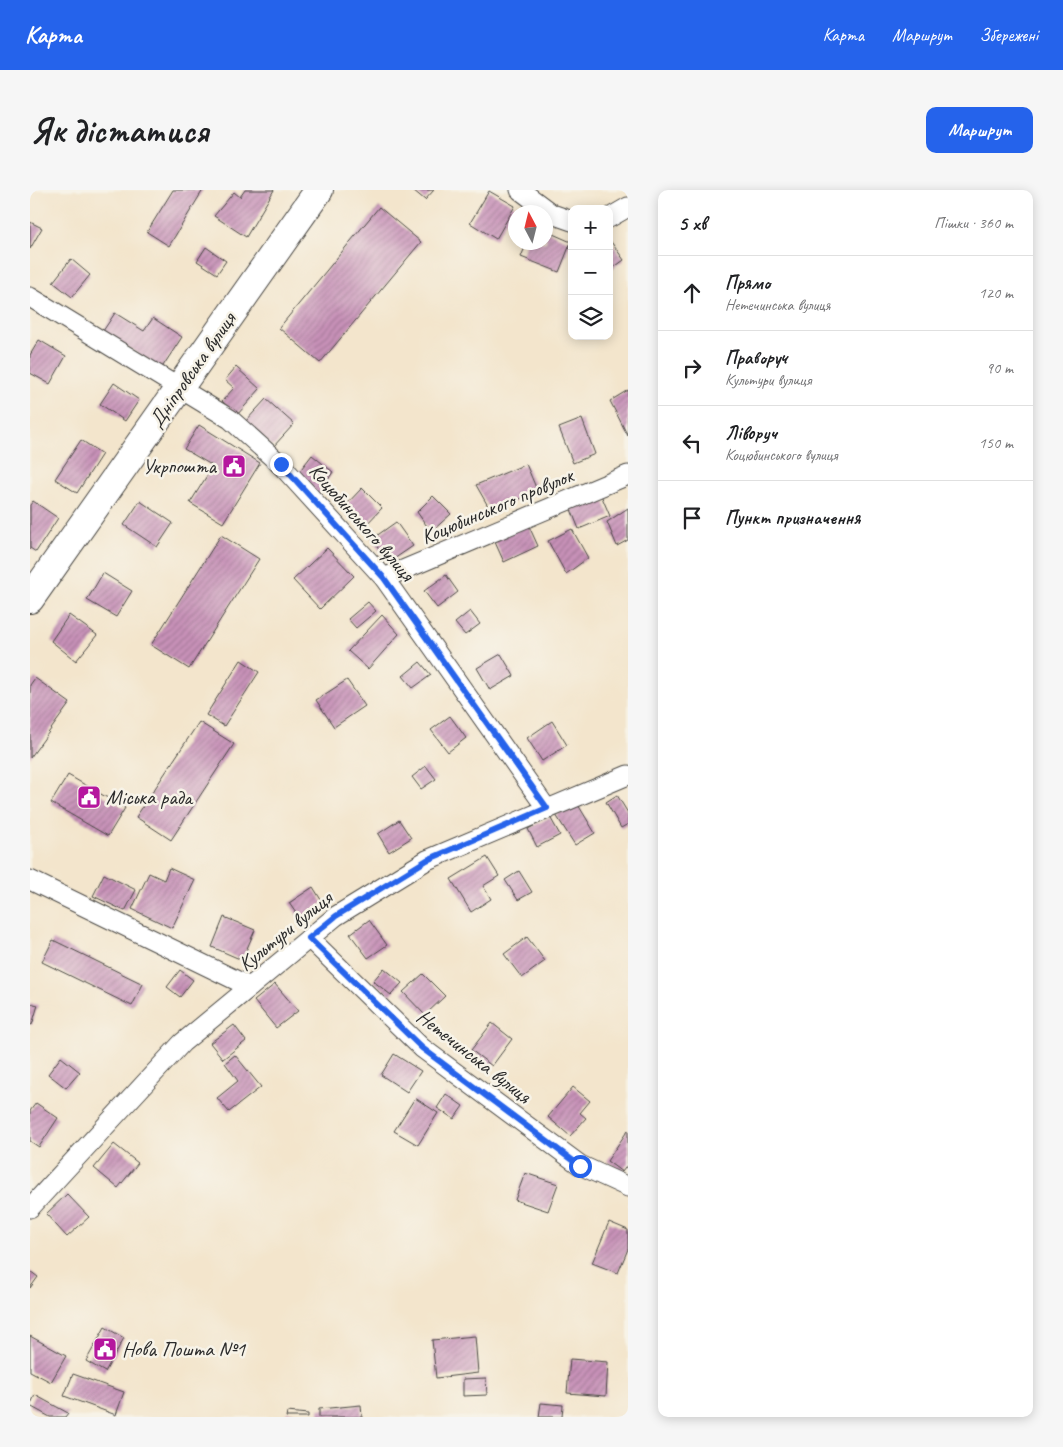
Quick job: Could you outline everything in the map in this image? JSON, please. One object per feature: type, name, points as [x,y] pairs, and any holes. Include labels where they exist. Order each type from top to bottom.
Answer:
[{"type":"highway","name":"Дніпровська вулиця","points":[[30,599],[319,190]]},
{"type":"street","points":[[520,190],[552,214],[568,220]]},
{"type":"street","points":[[613,216],[628,207]]},
{"type":"street","name":"Коцюбинського вулиця","points":[[30,297],[230,419],[281,464],[384,578],[547,808]]},
{"type":"street","name":"Коцюбинського провулок","points":[[384,578],[628,475]]},
{"type":"street","name":"Культури вулиця","points":[[30,1208],[182,1043],[336,916],[427,860],[628,774]]},
{"type":"street","points":[[30,880],[250,987]]},
{"type":"street","name":"Нетечинська вулиця","points":[[309,938],[422,1048],[580,1166],[628,1187]]},
{"type":"building","points":[[173,190],[203,190],[169,246],[147,232]]},
{"type":"building","points":[[245,190],[274,190],[246,237],[214,216],[234,192],[240,197]]},
{"type":"building","points":[[413,190],[434,190],[425,200]]},
{"type":"building","points":[[489,191],[513,205],[508,205],[508,218],[496,239],[470,223]]},
{"type":"building","points":[[379,207],[421,242],[320,363],[279,328]]},
{"type":"building","points":[[30,222],[42,228],[30,249]]},
{"type":"building","points":[[553,234],[568,241],[568,250],[559,272],[521,257],[524,250],[553,250]]},
{"type":"building","points":[[613,245],[624,260],[613,268]]},
{"type":"building","points":[[206,247],[226,261],[217,274],[197,261]]},
{"type":"building","points":[[71,259],[90,275],[72,297],[53,282]]},
{"type":"building","points":[[115,313],[144,331],[153,318],[182,337],[161,369],[103,331]]},
{"type":"building","points":[[39,340],[66,356],[50,384],[30,373],[30,355]]},
{"type":"building","points":[[236,367],[260,389],[237,415],[222,401],[234,388],[225,380]]},
{"type":"building","points":[[114,383],[139,400],[125,421],[100,404]]},
{"type":"building","points":[[628,390],[628,436],[610,401]]},
{"type":"building","points":[[266,399],[294,424],[273,447],[245,422]]},
{"type":"building","points":[[582,419],[595,454],[573,463],[559,428]]},
{"type":"building","points":[[199,425],[260,463],[223,523],[190,503],[213,466],[184,449]]},
{"type":"building","points":[[81,440],[102,454],[77,493],[55,479]]},
{"type":"building","points":[[312,455],[333,472],[318,495],[298,473]]},
{"type":"building","points":[[526,464],[537,490],[492,513],[476,485]]},
{"type":"building","points":[[362,488],[382,508],[363,528],[343,508]]},
{"type":"building","points":[[601,495],[610,516],[579,529],[570,507]]},
{"type":"building","points":[[433,496],[451,514],[431,532],[417,512]]},
{"type":"building","points":[[33,501],[58,518],[36,552],[30,548],[30,505]]},
{"type":"building","points":[[140,501],[173,523],[157,547],[124,525]]},
{"type":"building","points":[[628,508],[628,540],[617,546],[607,522]]},
{"type":"building","points":[[396,522],[413,546],[388,563],[372,539]]},
{"type":"building","points":[[528,524],[538,546],[504,562],[494,540]]},
{"type":"building","points":[[572,529],[588,558],[566,574],[548,541]]},
{"type":"building","points":[[221,535],[259,559],[189,669],[151,645]]},
{"type":"building","points":[[327,548],[354,576],[320,609],[293,580]]},
{"type":"building","points":[[103,573],[132,591],[116,617],[87,600]]},
{"type":"building","points":[[446,575],[458,592],[437,608],[424,591]]},
{"type":"building","points":[[368,602],[376,611],[356,628],[348,619]]},
{"type":"building","points":[[470,611],[480,624],[465,635],[455,623]]},
{"type":"building","points":[[69,615],[97,635],[76,661],[51,641]]},
{"type":"building","points":[[382,615],[399,634],[368,669],[348,651]]},
{"type":"building","points":[[501,654],[514,676],[490,690],[477,668]]},
{"type":"building","points":[[241,660],[259,672],[224,726],[206,715]]},
{"type":"building","points":[[420,662],[431,675],[413,688],[403,676]]},
{"type":"building","points":[[35,678],[70,703],[30,758],[30,685]]},
{"type":"building","points":[[347,680],[365,706],[334,727],[316,700]]},
{"type":"building","points":[[450,716],[466,738],[448,752],[431,730]]},
{"type":"building","points":[[552,721],[567,745],[542,761],[527,738]]},
{"type":"building","points":[[199,722],[234,744],[171,840],[136,817]]},
{"type":"building","points":[[426,766],[436,779],[421,789],[412,777]]},
{"type":"building","points":[[68,775],[125,808],[108,836],[51,803]]},
{"type":"building","points":[[617,795],[628,813],[628,824],[621,828],[606,802]]},
{"type":"building","points":[[577,803],[595,833],[575,845],[556,815]]},
{"type":"building","points":[[550,817],[560,835],[537,847],[528,829]]},
{"type":"building","points":[[399,820],[411,838],[389,852],[378,834]]},
{"type":"building","points":[[487,857],[499,876],[483,886],[491,899],[471,912],[451,879]]},
{"type":"building","points":[[169,868],[195,880],[172,928],[132,909],[149,873],[164,880]]},
{"type":"building","points":[[519,871],[532,892],[518,900],[505,880]]},
{"type":"building","points":[[104,874],[136,890],[125,911],[93,896]]},
{"type":"building","points":[[313,887],[323,903],[300,919],[289,903]]},
{"type":"building","points":[[224,917],[255,930],[242,960],[212,947]]},
{"type":"building","points":[[369,920],[387,945],[368,958],[350,934]]},
{"type":"building","points":[[527,937],[545,961],[522,978],[504,954]]},
{"type":"building","points":[[53,940],[143,984],[132,1006],[42,962]]},
{"type":"building","points":[[384,968],[402,983],[391,995],[373,981]]},
{"type":"building","points":[[180,970],[193,980],[180,997],[167,987]]},
{"type":"building","points":[[423,974],[445,996],[425,1015],[403,992]]},
{"type":"building","points":[[275,984],[298,1011],[276,1028],[254,1001]]},
{"type":"building","points":[[30,1003],[38,1005],[32,1025],[30,1024]]},
{"type":"building","points":[[492,1023],[512,1039],[492,1066],[471,1050]]},
{"type":"building","points":[[234,1025],[246,1041],[223,1059],[210,1043]]},
{"type":"building","points":[[394,1054],[421,1071],[407,1092],[381,1075]]},
{"type":"building","points":[[235,1055],[261,1087],[229,1112],[217,1098],[238,1081],[225,1063]]},
{"type":"building","points":[[61,1057],[80,1072],[66,1088],[48,1074]]},
{"type":"building","points":[[573,1087],[590,1101],[580,1113],[586,1118],[570,1136],[548,1117]]},
{"type":"building","points":[[446,1094],[463,1106],[454,1119],[437,1108]]},
{"type":"building","points":[[415,1098],[438,1113],[418,1145],[394,1131]]},
{"type":"building","points":[[36,1103],[58,1118],[39,1147],[30,1141],[30,1111]]},
{"type":"building","points":[[628,1130],[628,1164],[622,1172],[607,1161]]},
{"type":"building","points":[[114,1144],[138,1163],[118,1188],[94,1168]]},
{"type":"building","points":[[525,1173],[558,1184],[548,1211],[515,1200]]},
{"type":"building","points":[[67,1194],[89,1217],[67,1237],[46,1214]]},
{"type":"building","points":[[609,1222],[628,1230],[628,1249],[618,1273],[592,1263]]},
{"type":"building","points":[[30,1271],[38,1277],[30,1288]]},
{"type":"building","name":"Нова Пошта №1","points":[[105,1327],[124,1338],[105,1372],[86,1361]]},
{"type":"building","points":[[30,1336],[66,1356],[51,1382],[30,1371]]},
{"type":"building","points":[[475,1336],[478,1373],[436,1378],[432,1340]]},
{"type":"building","points":[[570,1359],[608,1362],[606,1396],[567,1393]]},
{"type":"building","points":[[73,1374],[124,1392],[116,1415],[64,1396]]},
{"type":"building","points":[[486,1378],[487,1395],[463,1396],[463,1379]]},
{"type":"building","points":[[35,1395],[68,1413],[65,1417],[50,1417],[30,1406]]},
{"type":"building","points":[[541,1403],[563,1405],[562,1417],[539,1417]]},
{"type":"building","points":[[361,1405],[362,1417],[319,1417],[319,1409]]},
{"type":"building","points":[[287,1412],[308,1414],[308,1417],[286,1417]]},
{"type":"place","name":"Укрпошта","points":[[234,466]]},
{"type":"place","name":"Міська рада","points":[[89,797]]},
{"type":"place","name":"Нова Пошта №1","points":[[105,1349]]},
{"type":"route","points":[[281,464],[384,578],[547,808],[427,860],[336,916],[309,938],[422,1048],[580,1166]]}]
